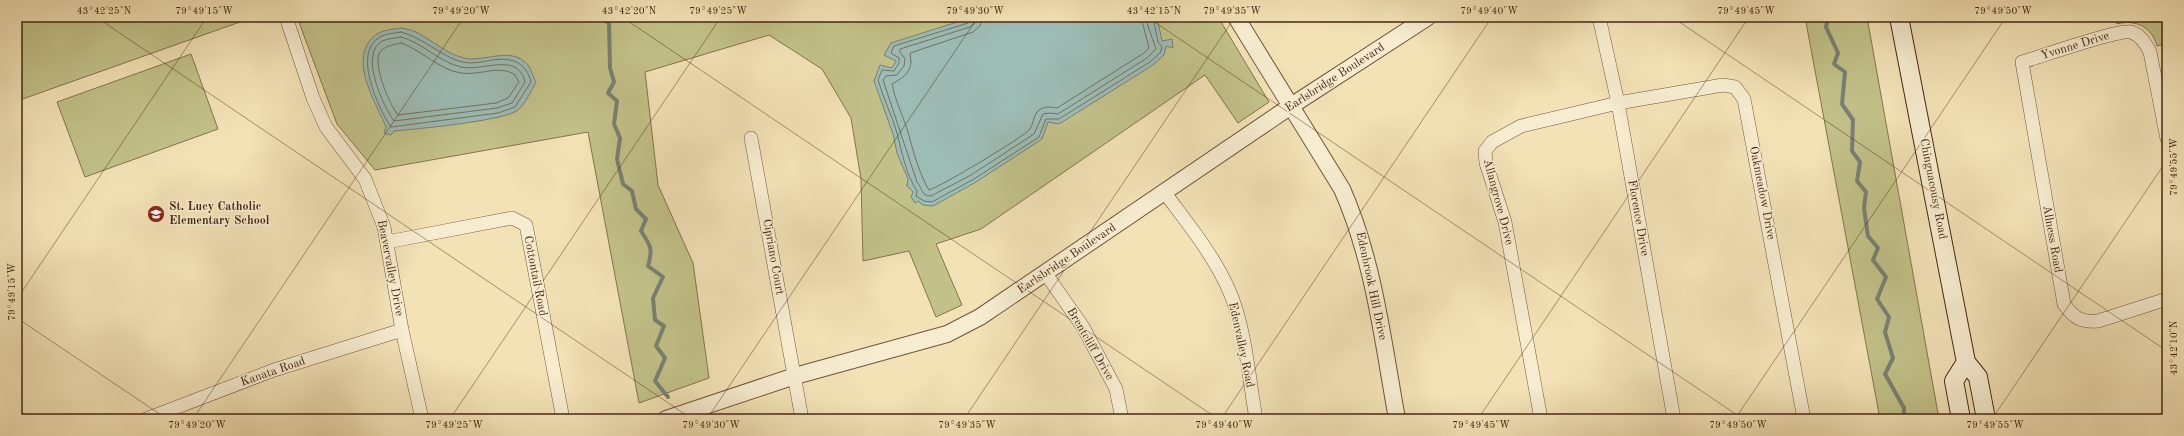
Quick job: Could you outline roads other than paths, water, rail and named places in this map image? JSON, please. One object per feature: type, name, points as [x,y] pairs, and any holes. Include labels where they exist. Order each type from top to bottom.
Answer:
[{"type":"main road","name":"Chinguacousy Road","points":[[1899,17],[1966,362],[1978,377],[1986,419]]},
{"type":"main road","points":[[1961,419],[1954,381],[1966,362]]},
{"type":"street","name":"Beavervalley Drive","points":[[286,17],[313,98],[326,127],[365,179],[384,227],[402,330],[422,419]]},
{"type":"street","name":"Edenbrook Hill Drive","points":[[1236,17],[1342,189],[1355,217],[1364,244],[1398,419]]},
{"type":"street","name":"Earlsbridge Boulevard","points":[[666,419],[795,376],[947,334],[980,317],[1046,274],[1291,106],[1428,17]]},
{"type":"street","name":"Florence Drive","points":[[1599,17],[1618,103],[1674,419]]},
{"type":"street","name":"Yvonne Drive","points":[[2022,62],[2114,34],[2132,32],[2143,40],[2150,52],[2165,118],[2167,139]]},
{"type":"street","name":"Allness Road","points":[[2022,62],[2064,304],[2074,316],[2088,322],[2098,321],[2167,299]]},
{"type":"street","name":"Oakmeadow Drive","points":[[1618,103],[1723,85],[1735,87],[1744,99],[1804,419]]},
{"type":"street","name":"Allangrove Drive","points":[[1541,419],[1506,222],[1486,163],[1485,151],[1492,142],[1521,126],[1618,103]]},
{"type":"street","name":"Cipriano Court","points":[[751,138],[802,419]]},
{"type":"street","name":"Edenvalley Road","points":[[1165,193],[1208,251],[1228,288],[1238,318],[1256,419]]},
{"type":"street","name":"Cottontail Road","points":[[387,242],[512,218],[526,225],[563,419]]},
{"type":"street","name":"Brentcliff Drive","points":[[1046,274],[1083,327],[1116,389],[1122,419]]},
{"type":"street","name":"Kanata Road","points":[[146,419],[274,370],[402,330]]},
{"type":"water","points":[[973,17],[1157,17],[1162,41],[1172,39],[1173,48],[1166,46],[1164,55],[1153,65],[1059,124],[1048,122],[1042,139],[976,182],[933,206],[923,205],[918,201],[915,203],[911,197],[913,192],[907,186],[908,179],[897,153],[893,134],[874,81],[880,65],[892,68],[896,61],[884,55],[891,43]]},
{"type":"water","points":[[401,28],[416,32],[446,50],[464,58],[472,59],[506,55],[514,56],[521,59],[528,65],[536,82],[521,107],[510,114],[496,118],[459,124],[394,131],[391,135],[384,133],[386,127],[370,92],[366,79],[363,66],[364,54],[368,43],[377,34]]},
{"type":"waterway","points":[[600,17],[609,23],[610,68],[614,82],[608,93],[617,101],[614,124],[620,138],[617,159],[623,184],[632,191],[636,209],[646,219],[641,231],[647,240],[651,251],[648,266],[663,277],[653,298],[655,320],[664,326],[656,346],[665,358],[655,381],[668,397]]},
{"type":"waterway","points":[[1828,17],[1826,27],[1838,53],[1834,64],[1845,72],[1842,104],[1853,120],[1852,151],[1860,162],[1857,181],[1866,192],[1864,208],[1868,236],[1878,248],[1873,260],[1886,277],[1877,299],[1889,317],[1885,332],[1893,358],[1885,374],[1904,408],[1904,419]]},
{"type":"place","name":"St. Lucy Catholic Elementary School","points":[[156,214]]}]
